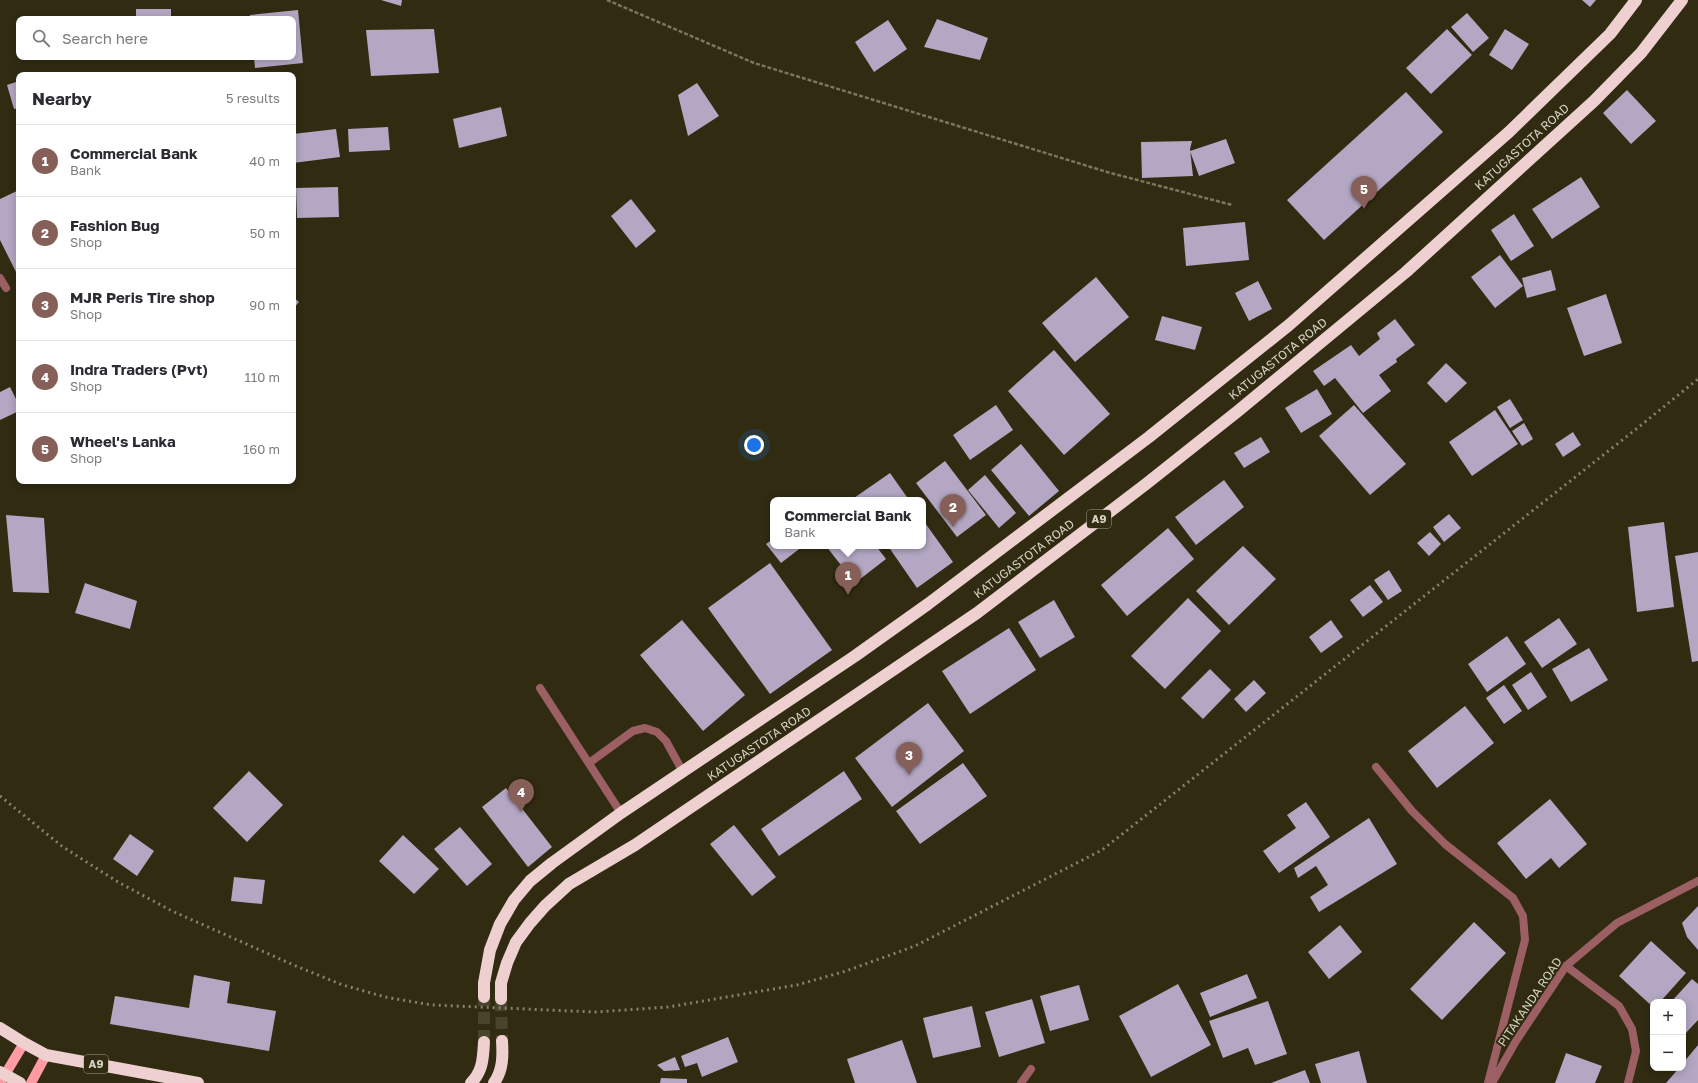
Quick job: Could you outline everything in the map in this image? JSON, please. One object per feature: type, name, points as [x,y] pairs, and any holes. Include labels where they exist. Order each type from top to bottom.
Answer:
[{"type":"highway","name":"KATUGASTOTA ROAD","points":[[484,997],[484,983],[490,950],[500,924],[514,900],[530,881],[552,863],[621,813],[855,656],[928,604],[1149,437],[1290,325],[1509,132],[1610,34],[1636,0]]},
{"type":"highway","name":"KATUGASTOTA ROAD","points":[[501,999],[502,983],[507,963],[516,942],[530,922],[569,884],[636,845],[976,612],[1146,484],[1238,411],[1406,272],[1594,101],[1641,53],[1682,0]]},
{"type":"highway","name":"A9","points":[[0,1028],[46,1055],[198,1083]]},
{"type":"highway","points":[[494,1083],[499,1077],[503,1059],[502,1041]]},
{"type":"highway","points":[[471,1083],[478,1076],[483,1061],[484,1042]]},
{"type":"highway","points":[[2,1077],[20,1083]]},
{"type":"main road","points":[[2,1077],[24,1043]]},
{"type":"main road","points":[[31,1083],[46,1055]]},
{"type":"street","points":[[0,278],[6,288]]},
{"type":"street","points":[[540,688],[621,813]]},
{"type":"street","points":[[589,763],[633,731],[646,728],[657,732],[666,741],[683,772]]},
{"type":"street","points":[[1376,767],[1412,811],[1445,844],[1513,898],[1523,916],[1525,940],[1488,1083]]},
{"type":"street","name":"PITAKANDA ROAD","points":[[1492,1083],[1516,1041],[1566,966],[1616,923],[1698,881]]},
{"type":"street","points":[[1566,966],[1619,1006],[1632,1029],[1636,1051],[1628,1083]]},
{"type":"street","points":[[1022,1083],[1031,1070]]},
{"type":"path","points":[[607,0],[754,63],[1107,172],[1232,205]]},
{"type":"building","points":[[381,0],[402,0],[401,6]]},
{"type":"building","points":[[1582,0],[1596,0],[1590,7]]},
{"type":"building","points":[[136,9],[171,9],[171,16],[136,16]]},
{"type":"building","points":[[298,10],[303,63],[255,68],[254,60],[296,60],[296,16],[250,15]]},
{"type":"building","points":[[1467,13],[1489,38],[1473,52],[1451,27]]},
{"type":"building","points":[[937,19],[988,38],[980,60],[924,47]]},
{"type":"building","points":[[888,20],[907,49],[874,72],[855,42]]},
{"type":"building","points":[[434,29],[439,73],[371,76],[366,30]]},
{"type":"building","points":[[1447,29],[1472,55],[1431,94],[1406,68]]},
{"type":"building","points":[[1505,29],[1529,44],[1512,70],[1489,55]]},
{"type":"building","points":[[16,82],[16,109],[14,109],[7,85]]},
{"type":"building","points":[[697,83],[719,116],[688,136],[678,95]]},
{"type":"building","points":[[1627,90],[1656,121],[1631,144],[1603,113]]},
{"type":"building","points":[[1406,92],[1443,132],[1324,240],[1287,200]]},
{"type":"building","points":[[501,107],[507,136],[459,148],[453,119]]},
{"type":"building","points":[[388,127],[390,150],[349,152],[348,129]]},
{"type":"building","points":[[336,129],[340,157],[296,163],[296,134]]},
{"type":"building","points":[[1226,139],[1235,163],[1199,176],[1190,151]]},
{"type":"building","points":[[1192,141],[1190,149],[1193,176],[1142,178],[1141,142]]},
{"type":"building","points":[[1581,177],[1600,207],[1552,239],[1532,209]]},
{"type":"building","points":[[338,187],[339,217],[297,218],[296,188]]},
{"type":"building","points":[[16,191],[16,272],[0,240],[0,199]]},
{"type":"building","points":[[631,199],[656,231],[636,248],[611,216]]},
{"type":"building","points":[[1514,214],[1534,246],[1511,261],[1491,230]]},
{"type":"building","points":[[1245,222],[1249,260],[1186,266],[1183,228]]},
{"type":"building","points":[[1500,255],[1523,286],[1495,308],[1471,277]]},
{"type":"building","points":[[1551,270],[1556,290],[1527,298],[1522,278]]},
{"type":"building","points":[[1096,277],[1129,317],[1075,362],[1042,323]]},
{"type":"building","points":[[1258,281],[1272,309],[1249,321],[1235,293]]},
{"type":"building","points":[[1606,294],[1622,343],[1584,356],[1567,308]]},
{"type":"building","points":[[1162,316],[1202,327],[1195,350],[1155,340]]},
{"type":"building","points":[[1395,319],[1415,345],[1396,359],[1397,362],[1379,375],[1391,391],[1363,413],[1335,378],[1324,386],[1313,371],[1351,345],[1359,356],[1380,339],[1377,333]]},
{"type":"building","points":[[1054,350],[1110,414],[1064,455],[1008,391]]},
{"type":"building","points":[[1446,363],[1467,383],[1446,403],[1427,383]]},
{"type":"building","points":[[10,387],[16,399],[16,412],[0,420],[0,392]]},
{"type":"building","points":[[1317,389],[1332,414],[1301,433],[1285,408]]},
{"type":"building","points":[[1510,399],[1523,420],[1510,428],[1497,407]]},
{"type":"building","points":[[996,405],[1013,430],[970,460],[953,435]]},
{"type":"building","points":[[1354,405],[1406,464],[1370,495],[1319,436]]},
{"type":"building","points":[[1495,410],[1518,444],[1472,476],[1449,442]]},
{"type":"building","points":[[1524,423],[1533,439],[1522,446],[1512,431]]},
{"type":"building","points":[[1573,432],[1581,445],[1563,457],[1555,444]]},
{"type":"building","points":[[1261,437],[1270,452],[1244,468],[1234,453]]},
{"type":"building","points":[[1021,444],[1059,491],[1029,516],[991,470]]},
{"type":"building","points":[[945,461],[986,515],[957,537],[916,483]]},
{"type":"building","points":[[890,473],[907,497],[855,497]]},
{"type":"building","points":[[985,475],[1016,513],[999,528],[968,490]]},
{"type":"building","points":[[1224,480],[1244,507],[1196,545],[1175,517]]},
{"type":"building","points":[[1449,514],[1461,528],[1444,542],[1433,527]]},
{"type":"building","points":[[6,515],[44,518],[49,593],[13,592]]},
{"type":"building","points":[[1664,522],[1674,607],[1637,612],[1628,527]]},
{"type":"building","points":[[926,524],[953,562],[917,588],[890,549],[926,549]]},
{"type":"building","points":[[1168,528],[1194,559],[1127,616],[1101,585]]},
{"type":"building","points":[[1430,532],[1441,544],[1429,556],[1417,543]]},
{"type":"building","points":[[770,541],[770,549],[799,549],[781,563],[766,544]]},
{"type":"building","points":[[1243,546],[1276,579],[1229,625],[1196,591]]},
{"type":"building","points":[[828,549],[878,549],[886,559],[855,583]]},
{"type":"building","points":[[1698,552],[1698,661],[1692,662],[1675,556]]},
{"type":"building","points":[[770,563],[832,650],[770,694],[708,608]]},
{"type":"building","points":[[1389,570],[1402,591],[1388,600],[1374,580]]},
{"type":"building","points":[[85,583],[137,601],[130,629],[75,613]]},
{"type":"building","points":[[1370,585],[1383,602],[1363,617],[1350,600]]},
{"type":"building","points":[[1188,598],[1221,631],[1165,689],[1131,656]]},
{"type":"building","points":[[1054,600],[1075,637],[1040,658],[1018,622]]},
{"type":"building","points":[[1559,618],[1577,644],[1542,668],[1524,642]]},
{"type":"building","points":[[682,620],[745,695],[703,731],[640,655]]},
{"type":"building","points":[[1331,620],[1343,637],[1321,653],[1309,637]]},
{"type":"building","points":[[1009,628],[1036,670],[970,714],[942,671]]},
{"type":"building","points":[[1507,636],[1526,664],[1487,692],[1468,664]]},
{"type":"building","points":[[1589,648],[1608,680],[1571,702],[1552,669]]},
{"type":"building","points":[[1210,669],[1231,690],[1203,719],[1181,698]]},
{"type":"building","points":[[1531,672],[1547,697],[1528,710],[1512,685]]},
{"type":"building","points":[[1254,680],[1266,693],[1246,712],[1234,699]]},
{"type":"building","points":[[1504,685],[1522,711],[1504,724],[1486,698]]},
{"type":"building","points":[[928,703],[964,751],[892,807],[855,758]]},
{"type":"building","points":[[1465,706],[1494,743],[1437,788],[1408,751]]},
{"type":"building","points":[[963,763],[987,796],[920,844],[896,811]]},
{"type":"building","points":[[249,771],[283,805],[247,842],[213,808]]},
{"type":"building","points":[[844,771],[862,799],[779,856],[761,829]]},
{"type":"building","points":[[506,788],[552,847],[528,867],[482,807]]},
{"type":"building","points":[[1550,799],[1587,844],[1559,868],[1551,858],[1526,879],[1497,843]]},
{"type":"building","points":[[1306,802],[1330,837],[1279,873],[1263,851],[1296,828],[1287,815]]},
{"type":"building","points":[[1369,818],[1397,864],[1319,912],[1310,897],[1328,885],[1316,866],[1298,878],[1294,868]]},
{"type":"building","points":[[734,825],[776,877],[752,896],[710,844]]},
{"type":"building","points":[[460,827],[492,864],[467,886],[434,849]]},
{"type":"building","points":[[130,834],[154,851],[137,876],[113,859]]},
{"type":"building","points":[[403,835],[439,869],[414,894],[379,861]]},
{"type":"building","points":[[234,877],[265,880],[262,904],[231,901]]},
{"type":"building","points":[[1698,906],[1698,950],[1687,937],[1682,923]]},
{"type":"building","points":[[1474,922],[1506,953],[1442,1020],[1410,989]]},
{"type":"building","points":[[1340,925],[1362,952],[1329,979],[1308,952]]},
{"type":"building","points":[[1651,941],[1686,973],[1663,999],[1650,999],[1650,1004],[1619,976]]},
{"type":"building","points":[[1247,974],[1257,998],[1210,1017],[1200,993]]},
{"type":"building","points":[[194,975],[230,982],[227,1003],[276,1011],[269,1051],[110,1024],[115,996],[189,1008]]},
{"type":"building","points":[[1692,979],[1698,984],[1698,1020],[1686,1033],[1686,999],[1674,999]]},
{"type":"building","points":[[1178,984],[1211,1045],[1151,1077],[1119,1016]]},
{"type":"building","points":[[1079,985],[1089,1020],[1050,1031],[1040,996]]},
{"type":"building","points":[[1032,999],[1045,1043],[999,1057],[985,1012]]},
{"type":"building","points":[[1268,1001],[1287,1054],[1255,1065],[1248,1048],[1223,1058],[1209,1021]]},
{"type":"building","points":[[972,1006],[981,1047],[933,1058],[923,1018]]},
{"type":"building","points":[[728,1037],[738,1062],[702,1077],[697,1063],[685,1067],[681,1056]]},
{"type":"building","points":[[902,1040],[917,1083],[855,1083],[847,1059]]},
{"type":"building","points":[[1698,1045],[1698,1083],[1666,1083],[1676,1071],[1686,1071],[1686,1059]]},
{"type":"building","points":[[1359,1051],[1367,1083],[1321,1083],[1315,1064]]},
{"type":"building","points":[[1566,1053],[1602,1066],[1595,1083],[1555,1083]]},
{"type":"building","points":[[675,1057],[680,1070],[664,1071],[657,1065]]},
{"type":"building","points":[[1305,1070],[1310,1083],[1271,1083]]},
{"type":"building","points":[[661,1078],[687,1079],[687,1083],[660,1083]]},
{"type":"tunnel","points":[[484,997],[484,1042]]},
{"type":"tunnel","points":[[501,999],[502,1041]]},
{"type":"railway","points":[[0,796],[63,847],[118,882],[172,911],[298,967],[343,985],[385,997],[432,1005],[596,1012],[668,1007],[797,985],[846,971],[915,946],[1102,850],[1698,379]]},
{"type":"place","name":"Wheel's Lanka","points":[[1364,209]]},
{"type":"place","name":"Fashion Bug","points":[[953,527]]},
{"type":"place","name":"Commercial Bank","points":[[848,595]]},
{"type":"place","name":"MJR Peris Tire shop","points":[[909,775]]},
{"type":"place","name":"Indra Traders (Pvt)","points":[[521,812]]}]
